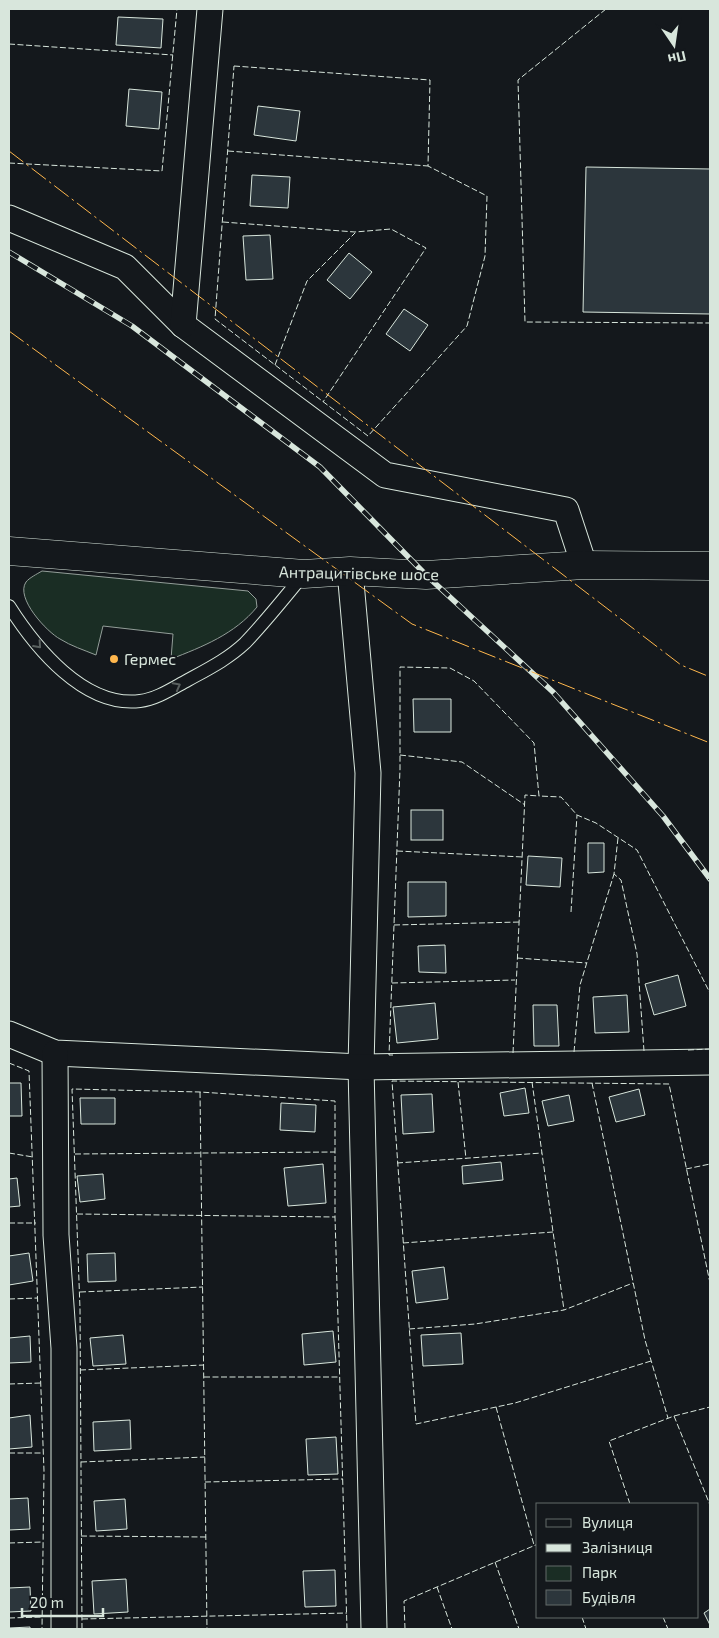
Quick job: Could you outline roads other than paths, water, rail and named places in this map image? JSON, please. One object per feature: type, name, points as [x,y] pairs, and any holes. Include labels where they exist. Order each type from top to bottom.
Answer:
[{"type":"main road","name":"Антрацитівське шосе","points":[[9,551],[304,574],[350,571],[426,575],[584,565],[710,566]]},
{"type":"street","points":[[183,326],[210,9]]},
{"type":"street","points":[[9,218],[125,267],[183,326],[385,475],[566,510],[584,565]]},
{"type":"street","points":[[350,571],[368,773],[361,1067],[374,1629]]},
{"type":"street","points":[[9,1034],[55,1052],[361,1067],[710,1062]]},
{"type":"street","points":[[55,1052],[56,1235],[64,1348],[64,1629]]},
{"type":"lane","points":[[9,606],[22,627],[65,675],[115,700],[140,701],[162,695],[221,662],[249,638],[304,574]]},
{"type":"railway","points":[[9,252],[132,326],[320,467],[426,575],[553,692],[663,816],[710,879]]},
{"type":"place","name":"Гермес","points":[[114,659]]}]
